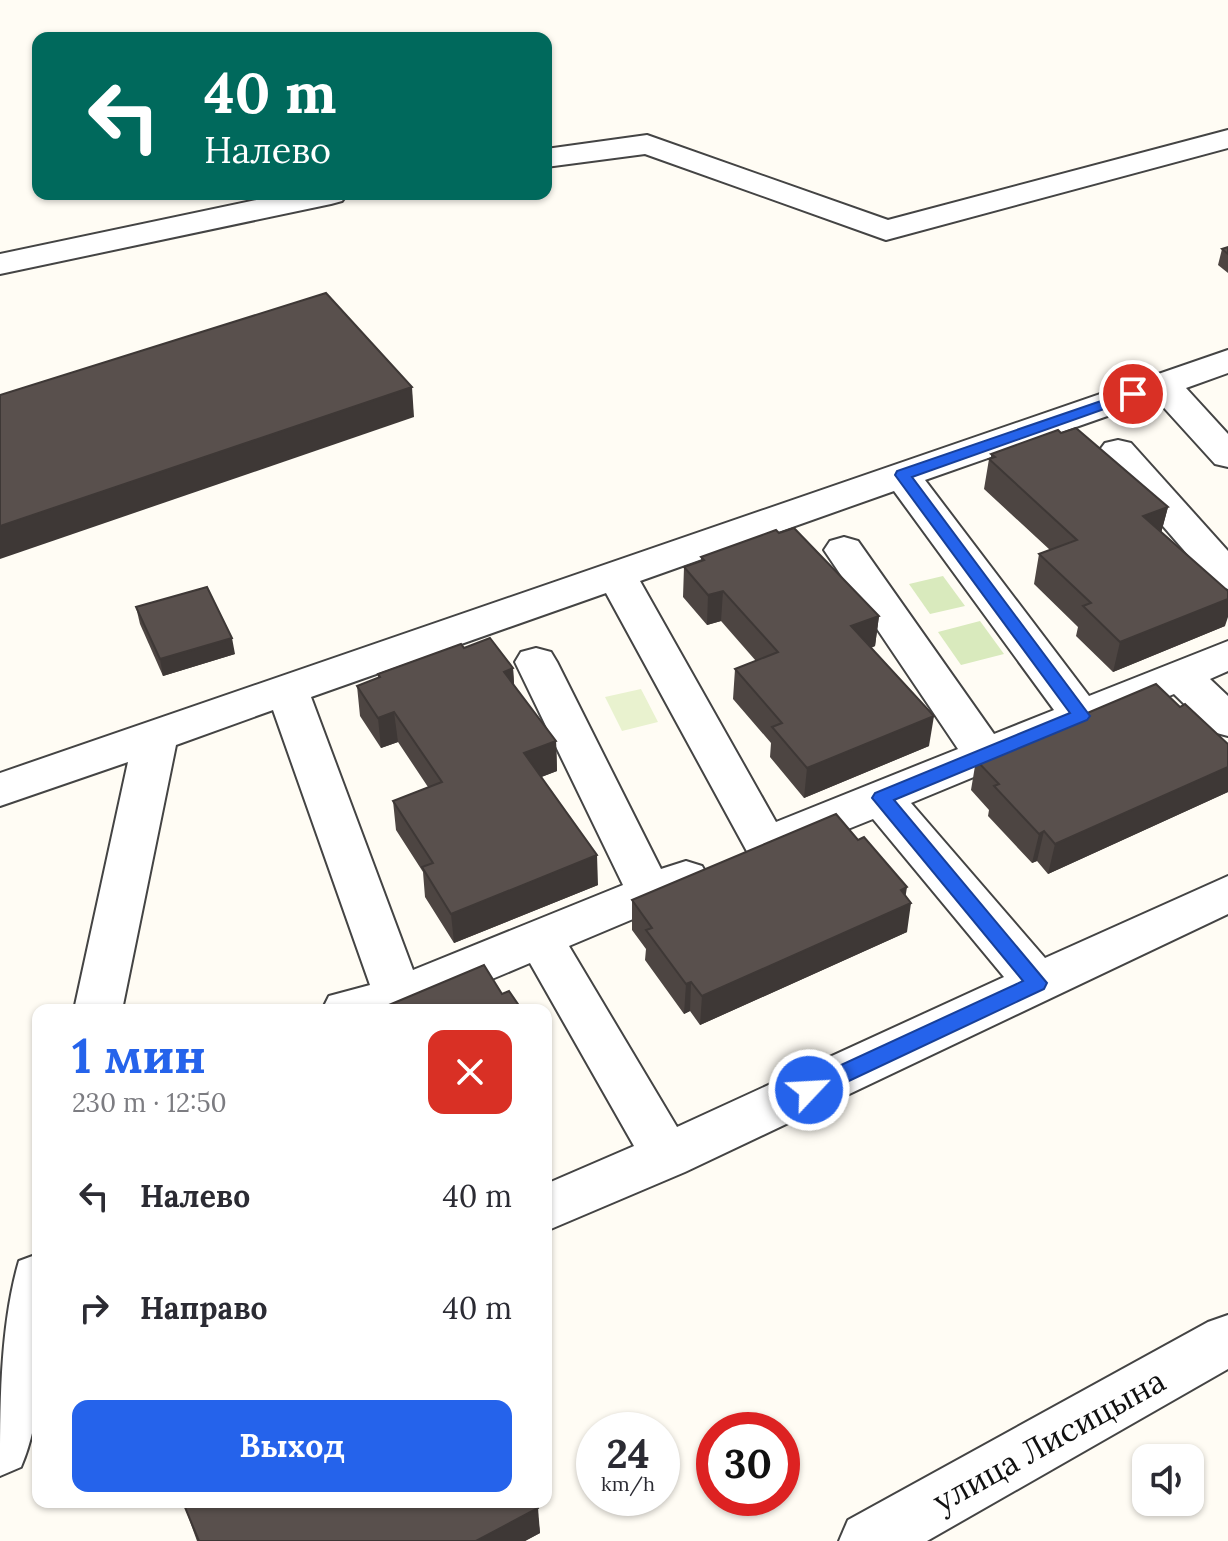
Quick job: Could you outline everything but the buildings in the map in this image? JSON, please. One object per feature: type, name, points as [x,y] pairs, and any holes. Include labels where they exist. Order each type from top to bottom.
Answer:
[{"type":"street","points":[[552,157],[647,144],[886,230],[1228,139]]},
{"type":"street","points":[[0,264],[303,200]]},
{"type":"street","points":[[0,790],[1228,361]]},
{"type":"street","points":[[1162,384],[1228,456]]},
{"type":"street","points":[[1118,451],[1228,576]]},
{"type":"street","points":[[902,475],[1081,716]]},
{"type":"street","points":[[844,550],[985,755]]},
{"type":"street","points":[[616,574],[766,845]]},
{"type":"street","points":[[370,1004],[399,997],[1228,655]]},
{"type":"street","points":[[536,662],[650,893]]},
{"type":"street","points":[[1180,675],[1228,721]]},
{"type":"street","points":[[287,690],[399,997]]},
{"type":"street","points":[[99,1004],[156,735]]},
{"type":"street","points":[[881,798],[1037,983]]},
{"type":"street","points":[[552,1205],[667,1156],[1228,894]]},
{"type":"street","points":[[540,938],[667,1156]]},
{"type":"street","points":[[0,1448],[32,1307]]},
{"type":"street","name":"улица Лисицына","points":[[869,1541],[1228,1340]]},
{"type":"green space","points":[[943,576],[965,606],[930,614],[909,584]]},
{"type":"green space","points":[[980,621],[1004,654],[961,665],[938,632]]},
{"type":"green space","points":[[641,689],[658,722],[622,731],[605,697]]},
{"type":"route","points":[[809,1090],[1037,983],[881,798],[1081,716],[902,475],[1133,394]]}]
